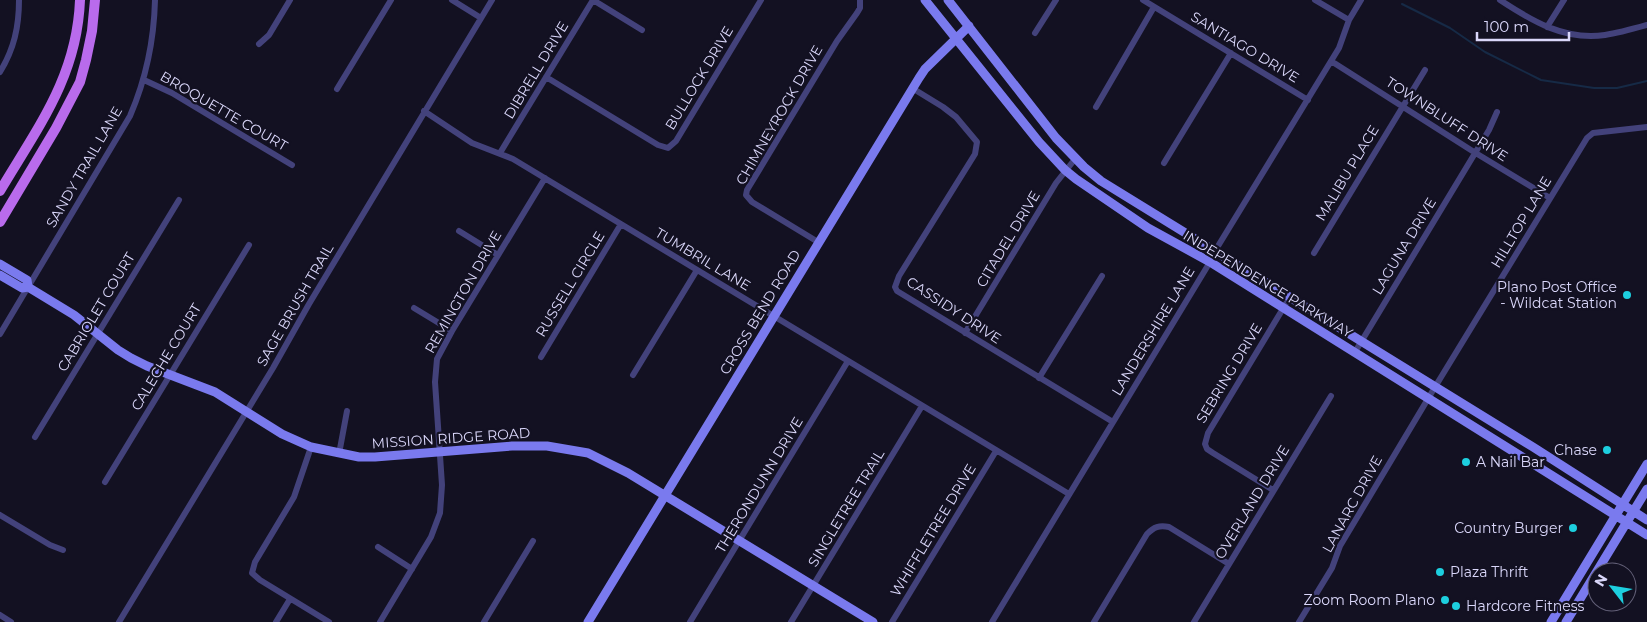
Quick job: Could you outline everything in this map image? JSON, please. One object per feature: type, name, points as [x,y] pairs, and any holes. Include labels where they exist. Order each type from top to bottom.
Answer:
[{"type":"main road","points":[[0,191],[60,88],[74,45],[80,0]]},
{"type":"main road","points":[[0,222],[56,128],[80,82],[92,31],[95,0]]},
{"type":"main road","name":"INDEPENDENCE PARKWAY","points":[[926,0],[1040,142],[1065,170],[1076,179],[1148,228],[1210,262],[1647,535]]},
{"type":"main road","name":"INDEPENDENCE PARKWAY","points":[[948,0],[1056,138],[1075,159],[1101,181],[1290,296],[1647,520]]},
{"type":"main road","name":"CROSS BEND ROAD","points":[[588,622],[912,88],[925,69],[969,26]]},
{"type":"main road","name":"MISSION RIDGE ROAD","points":[[0,264],[27,280],[28,287]]},
{"type":"main road","name":"MISSION RIDGE ROAD","points":[[0,276],[22,288],[28,287],[74,315],[131,358],[216,392],[282,434],[311,447],[359,457],[529,446],[547,446],[588,453],[616,466],[873,622]]},
{"type":"main road","points":[[1526,459],[1533,447]]},
{"type":"main road","points":[[1551,622],[1647,464]]},
{"type":"main road","points":[[1566,622],[1647,490]]},
{"type":"main road","points":[[1562,604],[1573,610]]},
{"type":"street","points":[[0,72],[8,60],[17,36],[19,0]]},
{"type":"street","name":"SANDY TRAIL LANE","points":[[0,334],[132,110],[144,80],[154,29],[155,0]]},
{"type":"street","points":[[259,44],[269,35],[290,0]]},
{"type":"street","points":[[336,89],[391,0]]},
{"type":"street","points":[[452,0],[481,18]]},
{"type":"street","name":"SAGE BRUSH TRAIL","points":[[119,622],[247,412],[309,304],[492,0]]},
{"type":"street","points":[[593,0],[642,30]]},
{"type":"street","name":"DIBRELL DRIVE","points":[[500,153],[593,0]]},
{"type":"street","name":"BULLOCK DRIVE","points":[[546,77],[658,145],[668,148],[676,141],[761,0]]},
{"type":"street","name":"CHIMNEYROCK DRIVE","points":[[818,242],[752,202],[746,195],[746,190],[837,41],[857,13],[860,8],[860,0]]},
{"type":"street","points":[[1035,33],[1056,0]]},
{"type":"street","name":"SANTIAGO DRIVE","points":[[1143,0],[1308,100]]},
{"type":"street","points":[[1315,0],[1349,20]]},
{"type":"street","name":"LANDERSHIRE LANE","points":[[992,622],[1308,100],[1331,61],[1342,40],[1349,20],[1361,0]]},
{"type":"street","points":[[1500,0],[1526,17],[1570,35],[1616,34],[1647,25]]},
{"type":"street","points":[[1547,27],[1564,0]]},
{"type":"street","points":[[1096,107],[1154,7]]},
{"type":"street","points":[[1164,163],[1231,53]]},
{"type":"street","name":"TOWNBLUFF DRIVE","points":[[1331,61],[1550,198]]},
{"type":"street","name":"MALIBU PLACE","points":[[1314,253],[1425,70]]},
{"type":"street","name":"BROQUETTE COURT","points":[[144,80],[172,93],[292,165]]},
{"type":"street","name":"CASSIDY DRIVE","points":[[912,88],[949,111],[975,139],[977,146],[974,154],[899,276],[895,287],[900,294],[1113,422]]},
{"type":"street","name":"TUMBRIL LANE","points":[[424,111],[472,143],[514,159],[1069,494]]},
{"type":"street","name":"LAGUNA DRIVE","points":[[1355,352],[1489,130],[1497,112]]},
{"type":"street","name":"HILLTOP LANE","points":[[1428,398],[1589,135],[1647,127]]},
{"type":"street","name":"CITADEL DRIVE","points":[[965,333],[1065,170],[1075,159]]},
{"type":"street","name":"REMINGTON DRIVE","points":[[380,622],[431,538],[440,513],[442,485],[435,370],[437,359],[545,178]]},
{"type":"street","name":"CABRIOLET COURT","points":[[35,437],[179,200]]},
{"type":"street","name":"RUSSELL CIRCLE","points":[[540,357],[621,224]]},
{"type":"street","points":[[459,231],[498,255]]},
{"type":"street","name":"CALECHE COURT","points":[[105,482],[249,245]]},
{"type":"street","points":[[633,375],[697,270]]},
{"type":"street","points":[[1039,378],[1102,276]]},
{"type":"street","name":"SEBRING DRIVE","points":[[1273,490],[1207,449],[1205,444],[1208,432],[1290,296]]},
{"type":"street","points":[[414,308],[452,331]]},
{"type":"street","name":"THERONDUNN DRIVE","points":[[690,622],[848,361]]},
{"type":"street","name":"OVERLAND DRIVE","points":[[1194,622],[1331,396]]},
{"type":"street","name":"LANARC DRIVE","points":[[1299,622],[1332,568],[1340,546],[1428,398]]},
{"type":"street","name":"SINGLETREE TRAIL","points":[[791,622],[922,406]]},
{"type":"street","points":[[339,454],[347,411]]},
{"type":"street","points":[[311,447],[294,497],[255,562],[252,573],[255,577],[329,622]]},
{"type":"street","name":"WHIFFLETREE DRIVE","points":[[892,622],[996,450]]},
{"type":"street","points":[[0,515],[50,545],[63,550]]},
{"type":"street","points":[[1094,622],[1152,528],[1158,526],[1169,527],[1229,564]]},
{"type":"street","points":[[484,622],[533,541]]},
{"type":"street","points":[[378,547],[412,568]]},
{"type":"street","points":[[276,622],[290,599]]},
{"type":"street","points":[[0,615],[11,622]]},
{"type":"waterway","points":[[1402,4],[1450,28],[1485,52],[1541,80],[1594,88],[1617,88],[1647,81]]},
{"type":"place","name":"Plano Post Office - Wildcat Station","points":[[1627,295]]},
{"type":"place","name":"Chase","points":[[1607,450]]},
{"type":"place","name":"A Nail Bar","points":[[1466,462]]},
{"type":"place","name":"Country Burger","points":[[1573,528]]},
{"type":"place","name":"Plaza Thrift","points":[[1440,572]]},
{"type":"place","name":"Zoom Room Plano","points":[[1445,600]]},
{"type":"place","name":"Hardcore Fitness","points":[[1456,606]]}]
